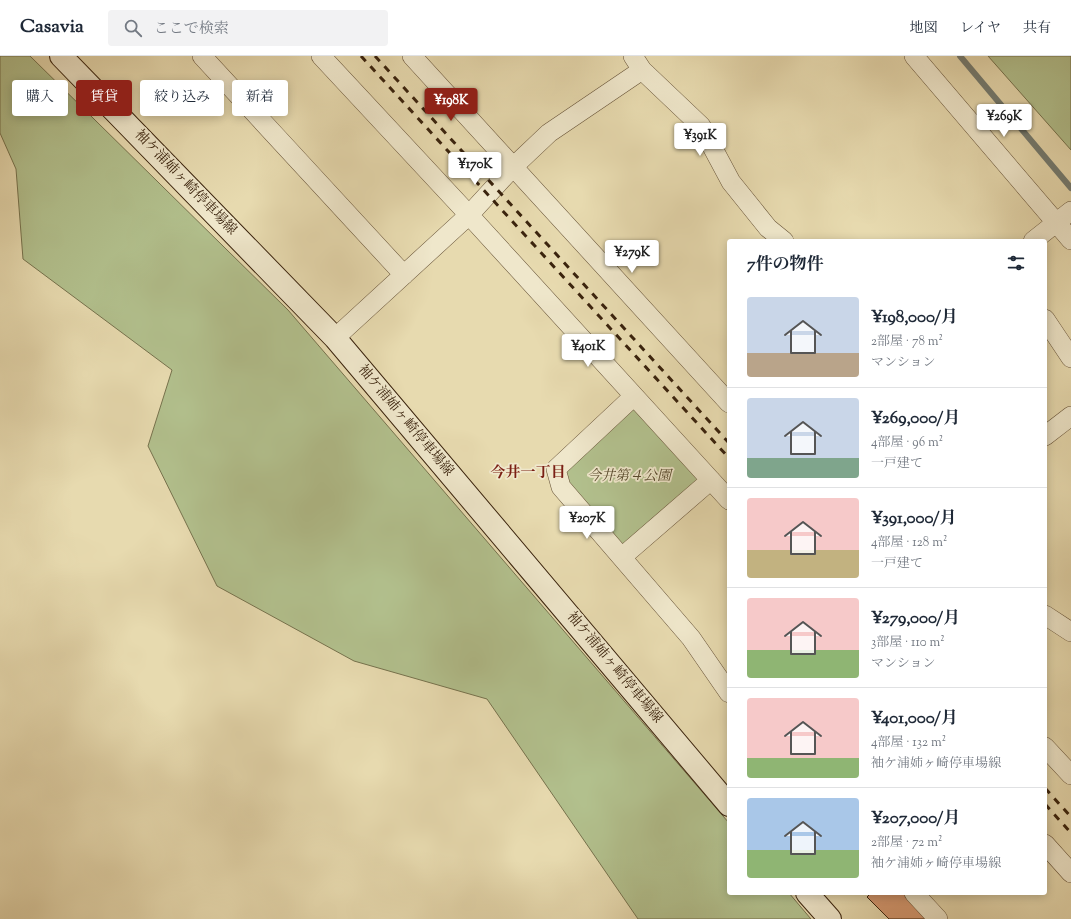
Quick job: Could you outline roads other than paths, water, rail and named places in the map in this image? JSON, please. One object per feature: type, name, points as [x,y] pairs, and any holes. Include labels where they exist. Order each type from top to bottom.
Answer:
[{"type":"main road","name":"袖ケ浦姉ヶ崎停車場線","points":[[61,56],[335,338],[727,802]]},
{"type":"main road","points":[[809,895],[830,919]]},
{"type":"street","points":[[202,56],[404,275]]},
{"type":"street","points":[[321,56],[469,215],[727,498]]},
{"type":"street","points":[[412,56],[727,401]]},
{"type":"street","points":[[914,56],[1065,215],[1071,240]]},
{"type":"street","points":[[335,338],[469,215],[513,167],[549,133],[638,63],[701,126],[731,182],[768,228],[782,239]]},
{"type":"street","points":[[1035,239],[1065,215]]},
{"type":"street","points":[[1047,322],[1071,358]]},
{"type":"street","points":[[634,396],[556,469],[561,487],[691,638],[727,690]]},
{"type":"street","points":[[1047,434],[1071,416]]},
{"type":"street","points":[[622,557],[711,480]]},
{"type":"street","points":[[1047,616],[1071,632]]},
{"type":"street","points":[[1047,749],[1071,775]]},
{"type":"street","points":[[1047,846],[1071,873]]},
{"type":"street","points":[[916,895],[938,919]]},
{"type":"waterway","points":[[960,56],[1071,188]]},
{"type":"railway","points":[[361,56],[727,456]]},
{"type":"railway","points":[[375,56],[727,441]]},
{"type":"railway","points":[[1047,790],[1071,817]]},
{"type":"railway","points":[[1047,806],[1071,833]]},
{"type":"district","name":"今井一丁目","points":[[528,473]]},
{"type":"park label","name":"今井第４公園","points":[[629,477]]}]
